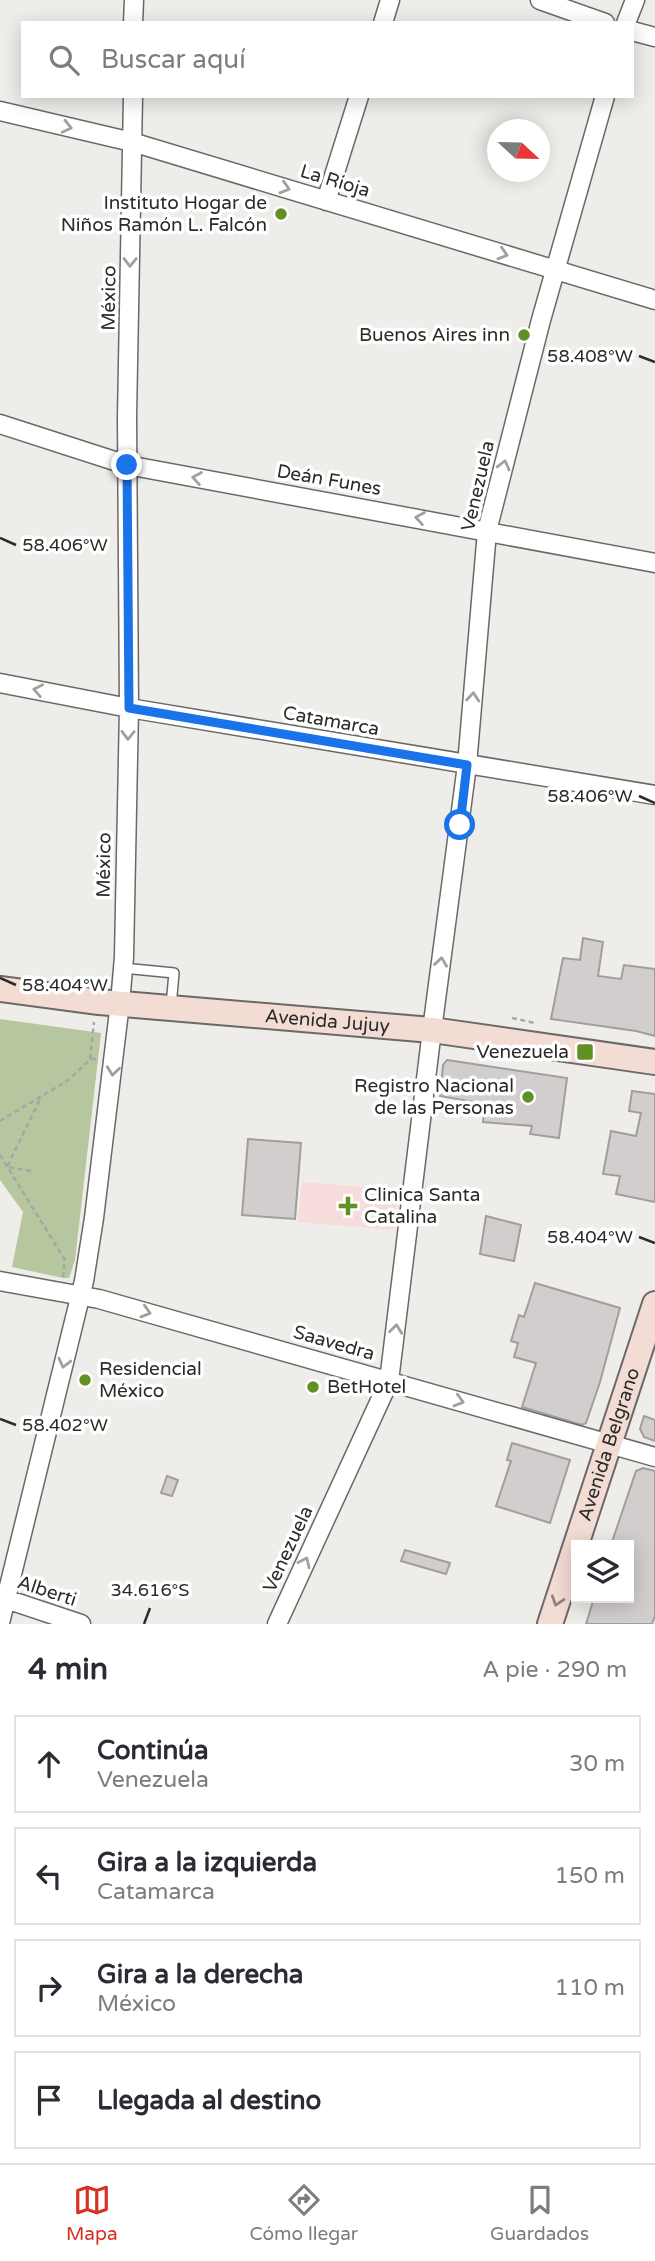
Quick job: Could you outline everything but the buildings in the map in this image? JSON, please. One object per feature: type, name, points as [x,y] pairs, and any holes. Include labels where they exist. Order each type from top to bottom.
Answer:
[{"type":"main road","name":"Avenida Jujuy","points":[[0,989],[110,1002],[432,1030],[655,1062]]},
{"type":"main road","name":"Avenida Belgrano","points":[[550,1624],[655,1304]]},
{"type":"street","points":[[133,21],[134,0]]},
{"type":"street","points":[[384,21],[390,0]]},
{"type":"street","points":[[540,0],[600,21]]},
{"type":"street","points":[[627,21],[635,0]]},
{"type":"street","points":[[634,32],[655,37]]},
{"type":"street","name":"México","points":[[0,1623],[3,1598],[80,1296],[94,1218],[110,1002],[123,968],[129,708],[127,465],[133,98]]},
{"type":"street","points":[[326,201],[358,98]]},
{"type":"street","name":"Venezuela","points":[[276,1624],[389,1381],[467,765],[488,531],[541,320],[604,98]]},
{"type":"street","name":"La Rioja","points":[[0,111],[132,142],[655,300]]},
{"type":"street","name":"Deán Funes","points":[[0,424],[127,465],[655,564]]},
{"type":"street","name":"Catamarca","points":[[0,683],[129,708],[655,795]]},
{"type":"street","name":"Saavedra","points":[[0,1281],[99,1299],[655,1457]]},
{"type":"street","name":"Alberti","points":[[3,1598],[81,1624]]},
{"type":"lane","points":[[123,968],[174,972],[171,1007]]},
{"type":"path","points":[[0,1121],[70,1079],[90,1059],[92,1031],[110,1002]]},
{"type":"path","points":[[512,1018],[535,1023]]},
{"type":"path","points":[[7,1167],[42,1096]]},
{"type":"path","points":[[0,1155],[65,1260]]},
{"type":"path","points":[[7,1167],[31,1171]]},
{"type":"shaded area","name":"Clinica Santa Catalina","points":[[302,1182],[398,1190],[394,1230],[298,1222]]},
{"type":"green space","points":[[0,1019],[101,1033],[75,1260],[69,1278],[12,1267],[23,1212],[0,1180]]},
{"type":"place","name":"Instituto Hogar de Niños Ramón L. Falcón","points":[[281,214]]},
{"type":"place","name":"Buenos Aires inn","points":[[524,335]]},
{"type":"place","name":"Venezuela","points":[[585,1052]]},
{"type":"place","name":"Registro Nacional de las Personas","points":[[528,1097]]},
{"type":"place","name":"Clinica Santa Catalina","points":[[348,1206]]},
{"type":"place","name":"Residencial México","points":[[85,1380]]},
{"type":"place","name":"BetHotel","points":[[313,1387]]},
{"type":"route","points":[[127,465],[129,708],[467,765],[460,825]]}]
